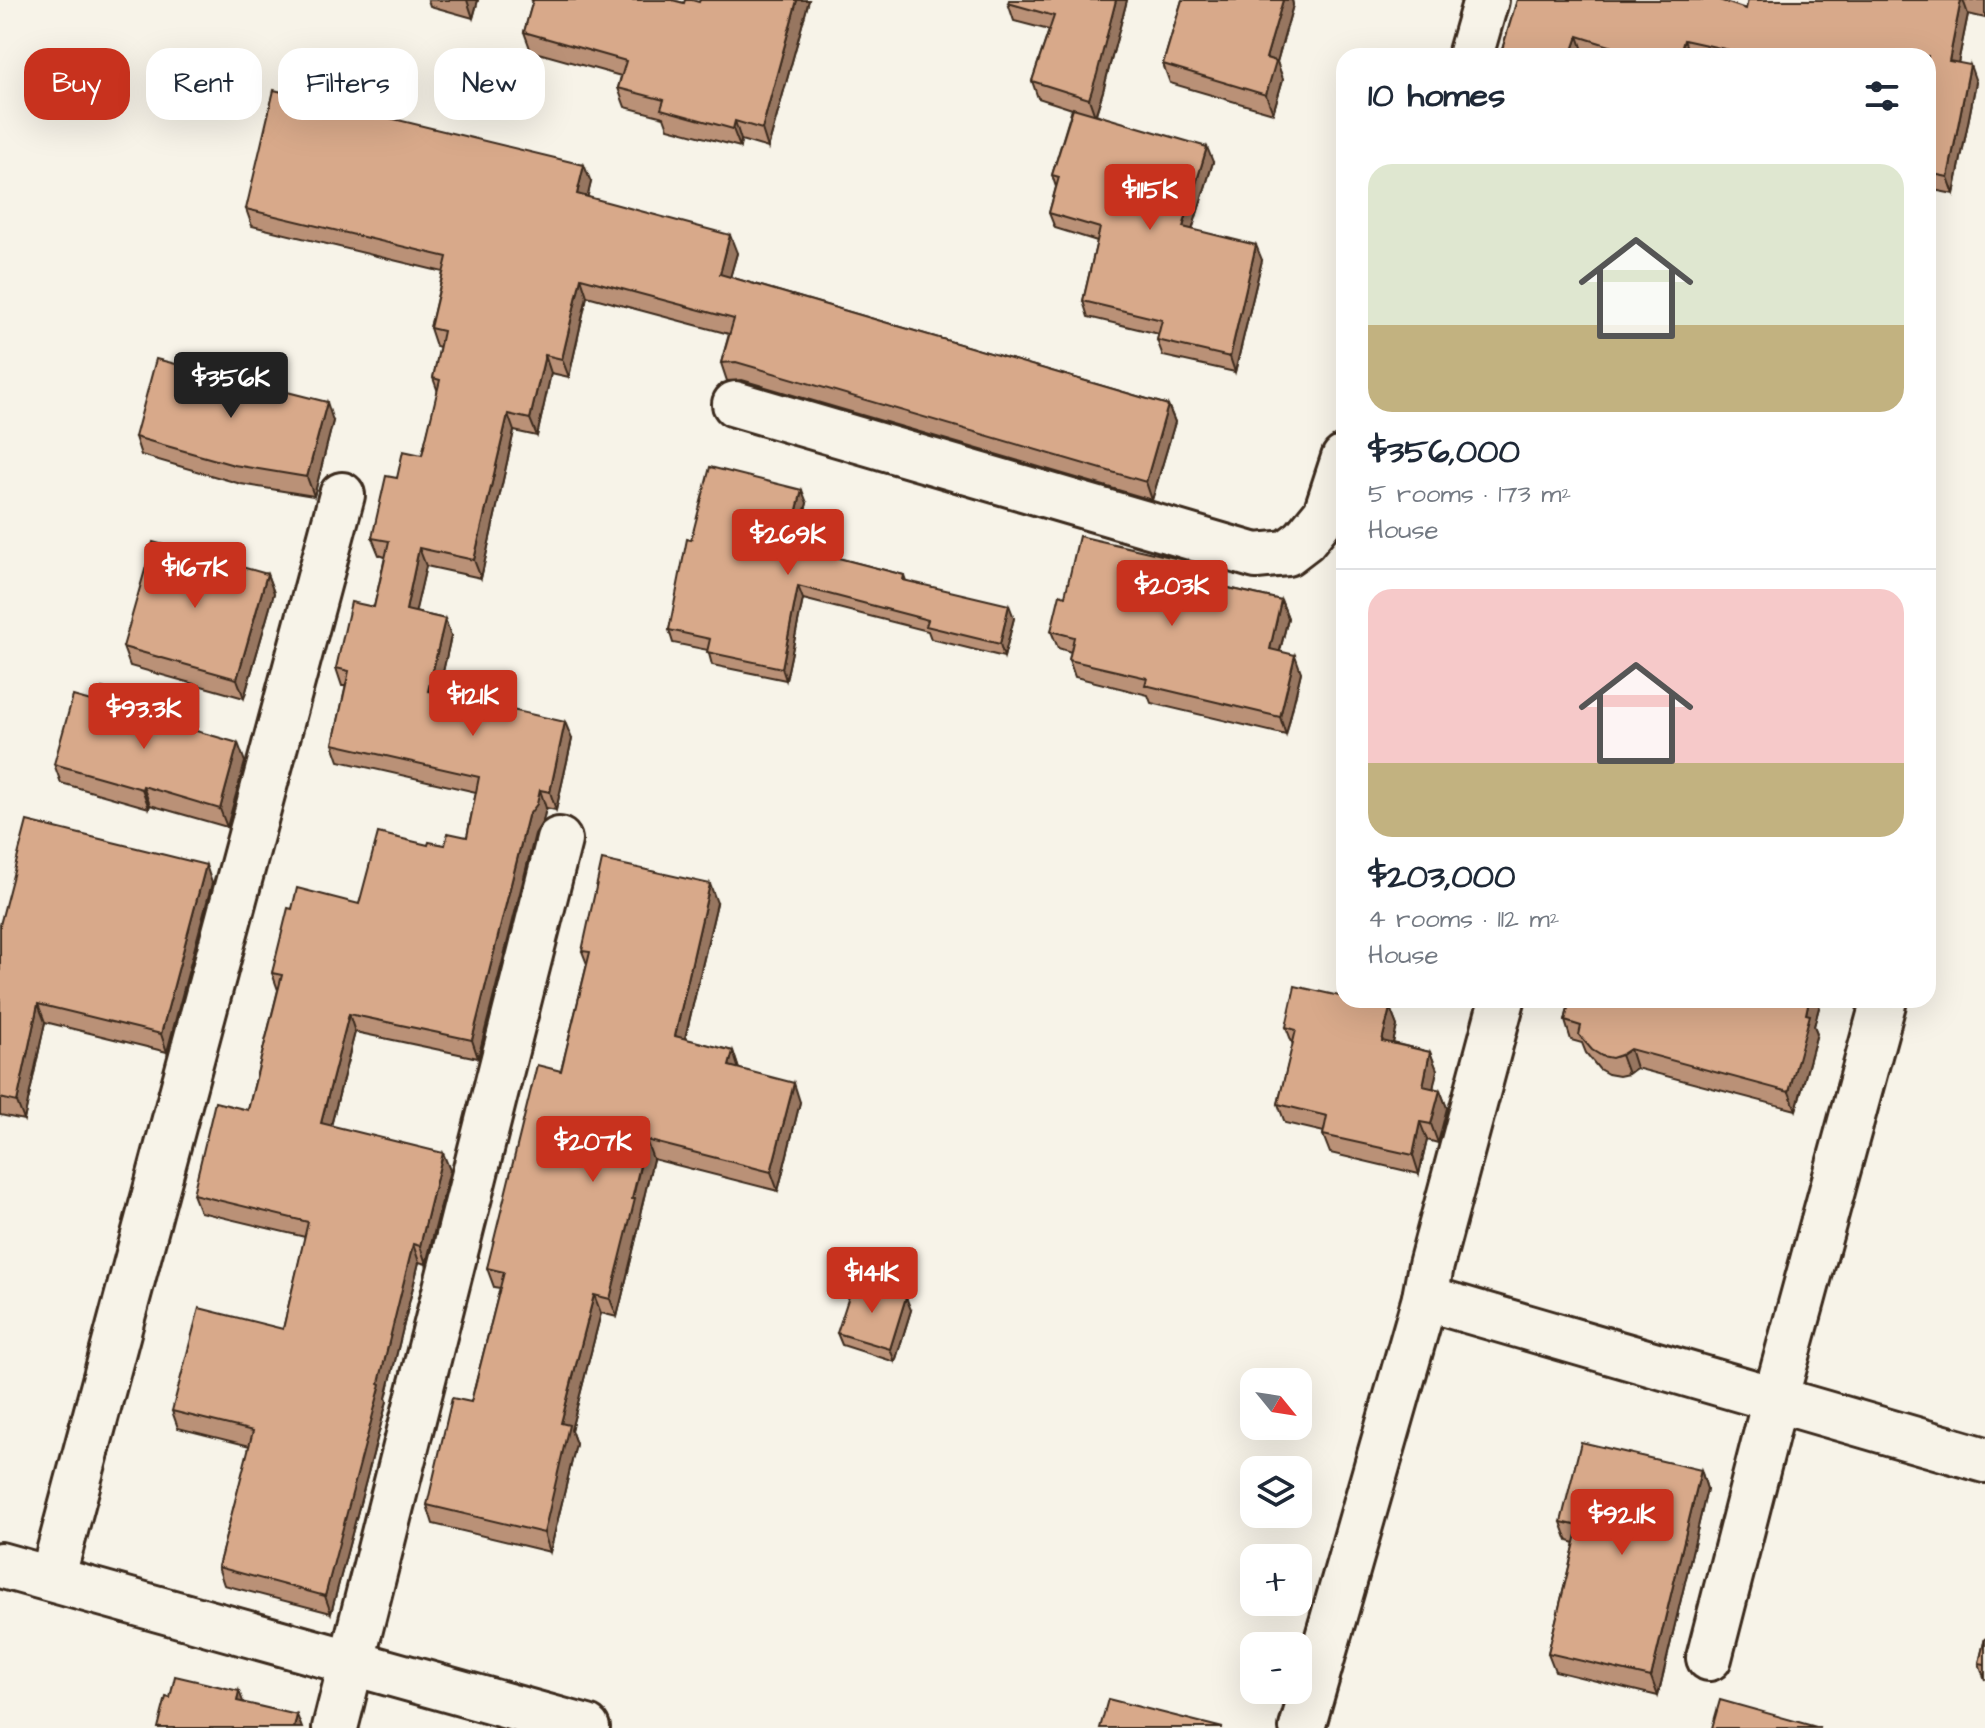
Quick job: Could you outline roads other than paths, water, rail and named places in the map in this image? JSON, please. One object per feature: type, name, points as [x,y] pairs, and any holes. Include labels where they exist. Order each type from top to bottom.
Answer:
[{"type":"street","points":[[1472,48],[1486,0]]},
{"type":"street","points":[[735,404],[1256,556],[1287,553],[1304,540],[1326,513],[1336,482]]},
{"type":"street","points":[[52,1579],[342,495]]},
{"type":"street","points":[[335,1728],[559,840]]},
{"type":"street","points":[[1302,1728],[1425,1298],[1431,1265],[1500,1008]]},
{"type":"street","points":[[1709,1658],[1775,1400],[1882,1008]]},
{"type":"street","points":[[1425,1298],[1985,1460]]},
{"type":"street","points":[[0,1565],[587,1728]]}]
